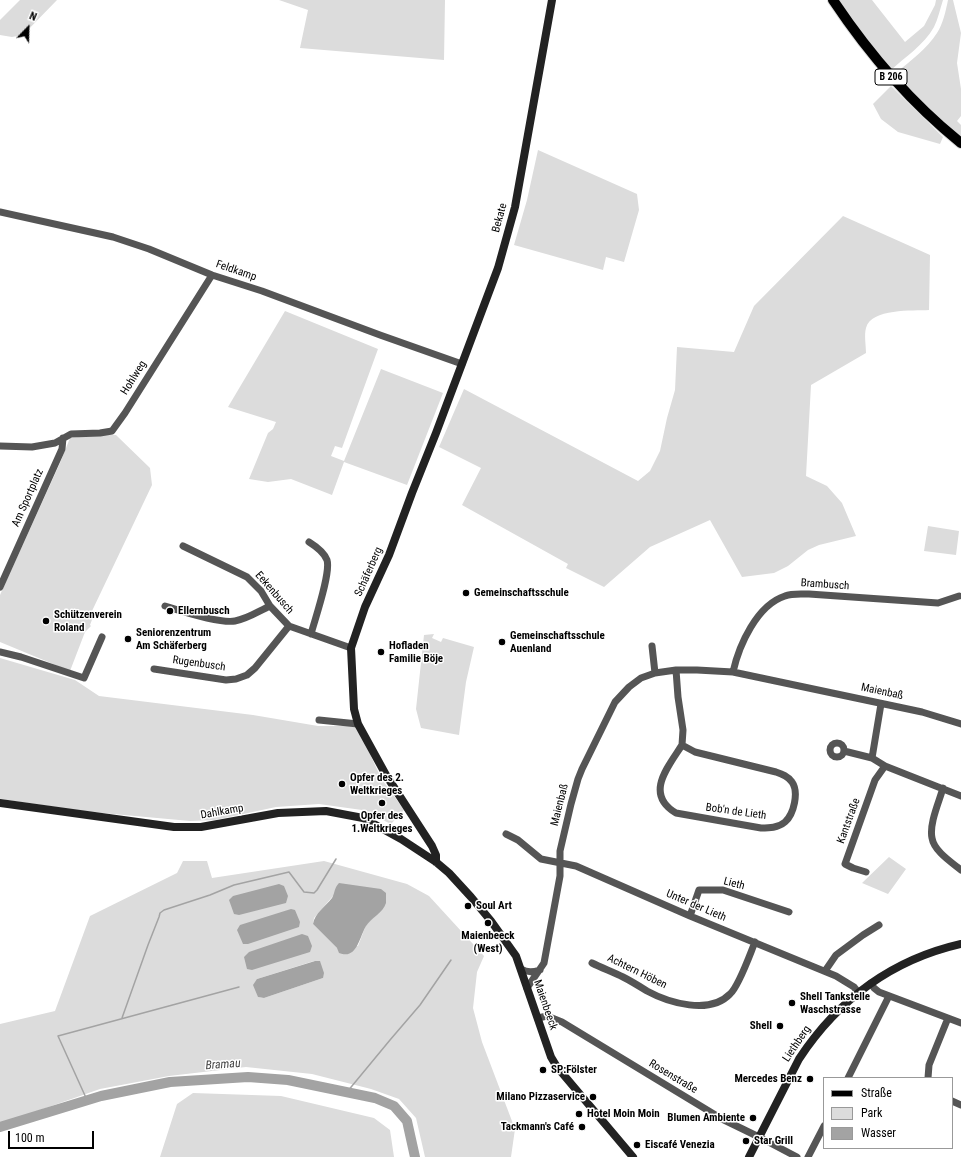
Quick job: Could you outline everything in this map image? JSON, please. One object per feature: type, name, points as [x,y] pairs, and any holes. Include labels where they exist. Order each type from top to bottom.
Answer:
[{"type":"main road","name":"B 206","points":[[833,0],[850,26],[902,89],[943,129],[961,143]]},
{"type":"street","name":"Bekate","points":[[436,433],[498,268],[515,207],[552,0]]},
{"type":"street","name":"Feldkamp","points":[[0,212],[113,237],[149,249],[212,275],[262,291],[462,364]]},
{"type":"street","name":"Hohlweg","points":[[0,446],[32,447],[57,442],[71,434],[112,431],[125,413],[212,275]]},
{"type":"street","name":"Schäferberg","points":[[436,433],[389,555],[365,607],[351,648],[354,709],[358,724],[386,775],[432,846],[436,855],[436,862]]},
{"type":"street","name":"Am Sportplatz","points":[[0,587],[62,449],[63,438]]},
{"type":"street","points":[[309,542],[323,553],[327,561],[327,576],[311,634]]},
{"type":"street","name":"Eekenbusch","points":[[183,546],[247,577],[288,626],[351,648]]},
{"type":"street","name":"Brambusch","points":[[733,672],[746,633],[756,618],[770,604],[785,595],[796,593],[938,603],[959,596]]},
{"type":"street","points":[[165,606],[221,621],[235,621],[270,606]]},
{"type":"street","name":"Rugenbusch","points":[[154,669],[226,680],[236,679],[247,675],[255,668],[288,626]]},
{"type":"street","points":[[0,652],[21,657],[84,678],[102,637]]},
{"type":"street","points":[[652,646],[655,673]]},
{"type":"street","points":[[676,670],[683,730],[682,745]]},
{"type":"street","name":"Maienbaß","points":[[527,988],[544,963],[560,876],[560,851],[578,779],[598,738],[603,724],[615,702],[629,687],[641,678],[655,673],[676,670],[712,670],[733,672],[928,714],[961,724]]},
{"type":"street","points":[[872,758],[881,704]]},
{"type":"street","points":[[319,720],[358,724]]},
{"type":"street","name":"Bob'n de Lieth","points":[[682,745],[695,752],[783,774],[793,783],[795,793],[791,813],[786,821],[778,826],[761,828],[676,814],[668,809],[661,797],[661,784],[667,767],[682,745]]},
{"type":"street","points":[[844,751],[872,758],[885,766],[961,796]]},
{"type":"street","name":"Kantstraße","points":[[866,872],[845,864],[875,780],[885,766]]},
{"type":"street","points":[[943,788],[934,819],[932,839],[938,850],[961,870]]},
{"type":"street","name":"Dahlkamp","points":[[0,803],[174,827],[201,827],[278,813],[326,811],[363,818],[401,839],[436,862]]},
{"type":"street","name":"Unter der Lieth","points":[[506,834],[518,840],[542,859],[576,866],[690,916],[825,971],[843,980],[854,987],[858,992]]},
{"type":"street","name":"Maienbeeck","points":[[436,862],[449,873],[471,897],[491,921],[516,956],[551,1056],[557,1067],[633,1157]]},
{"type":"street","name":"Lieth","points":[[690,916],[699,890],[723,890],[789,912]]},
{"type":"street","points":[[825,971],[836,955],[879,925]]},
{"type":"street","name":"Achtern Höben","points":[[592,963],[623,977],[648,992],[674,1002],[708,1005],[718,1003],[731,993],[736,986],[755,942]]},
{"type":"street","name":"Liethberg","points":[[749,1157],[791,1073],[808,1045],[823,1026],[858,992],[896,968],[913,959],[961,944]]},
{"type":"street","points":[[521,969],[527,972],[540,970]]},
{"type":"street","points":[[871,983],[879,992],[961,1023]]},
{"type":"street","points":[[848,1077],[889,996]]},
{"type":"street","name":"Rosenstraße","points":[[538,1018],[548,1016],[562,1022],[722,1120],[797,1157]]},
{"type":"street","points":[[928,1077],[929,1065],[948,1018]]},
{"type":"street","points":[[808,1157],[823,1128]]},
{"type":"green space","points":[[20,0],[57,0],[23,35],[12,37],[0,35],[0,20]]},
{"type":"green space","points":[[279,0],[445,0],[444,60],[300,48],[308,10]]},
{"type":"green space","points":[[839,0],[872,0],[905,42],[924,26],[936,0],[943,0],[934,27],[930,33],[920,45],[891,70]]},
{"type":"green space","points":[[948,0],[953,0],[961,33],[957,63],[961,89],[961,116],[957,121],[961,125],[961,136],[947,126],[920,101],[896,73],[933,39],[941,25]]},
{"type":"green space","points":[[891,86],[943,137],[940,144],[898,132],[881,119],[873,104]]},
{"type":"green space","points":[[538,150],[637,194],[639,210],[624,262],[606,257],[603,270],[514,245],[527,200]]},
{"type":"green space","points":[[843,216],[930,255],[929,310],[893,312],[876,317],[869,322],[866,328],[866,353],[811,385],[806,476],[827,486],[842,503],[856,536],[819,545],[808,550],[788,566],[774,573],[742,577],[710,520],[650,547],[604,587],[566,568],[568,564],[462,505],[481,468],[439,447],[464,389],[638,481],[650,471],[660,451],[675,390],[677,347],[734,352],[754,306]]},
{"type":"green space","points":[[285,311],[378,349],[342,448],[335,446],[331,456],[344,461],[381,369],[443,393],[407,485],[344,462],[332,495],[291,479],[268,482],[249,479],[268,433],[273,429],[276,422],[228,407]]},
{"type":"green space","points":[[105,434],[116,435],[150,468],[152,485],[92,611],[93,617],[91,626],[85,632],[70,671],[0,642],[0,595],[70,438]]},
{"type":"green space","points":[[928,526],[959,531],[956,555],[924,551]]},
{"type":"green space","points":[[434,634],[432,638],[441,642],[443,638],[474,647],[466,682],[459,735],[421,728],[416,709],[424,635]]},
{"type":"green space","points":[[0,658],[75,680],[99,696],[253,715],[318,726],[357,726],[381,778],[404,810],[391,824],[362,810],[319,804],[276,807],[215,820],[190,821],[91,812],[0,799]]},
{"type":"green space","points":[[889,857],[906,869],[888,894],[862,883]]},
{"type":"green space","points":[[183,861],[207,861],[212,878],[324,861],[407,884],[429,896],[484,956],[477,972],[473,1008],[482,1042],[515,1129],[511,1157],[425,1157],[416,1118],[399,1099],[371,1089],[312,1074],[246,1067],[169,1076],[100,1089],[0,1124],[0,1024],[55,1011],[90,916],[177,873]],"holes":[[[333,896],[382,909],[366,925],[358,946],[337,948],[313,924],[314,918]],[[314,961],[320,962],[323,978],[264,998],[258,997],[257,979]]]},
{"type":"green space","points":[[193,1093],[281,1096],[374,1118],[390,1130],[394,1157],[160,1157],[177,1104]]},
{"type":"water","points":[[339,883],[381,889],[386,893],[386,903],[380,913],[366,926],[354,951],[345,954],[339,953],[337,948],[313,924],[318,913],[332,898]]},
{"type":"water","points":[[279,884],[284,886],[288,896],[286,903],[239,915],[234,914],[229,900],[233,896]]},
{"type":"water","points":[[291,909],[295,910],[300,922],[299,927],[248,944],[243,944],[237,930],[240,925]]},
{"type":"water","points":[[302,934],[308,936],[312,946],[310,952],[252,970],[247,969],[244,957],[249,952]]},
{"type":"water","points":[[315,961],[320,961],[324,973],[323,978],[264,998],[258,997],[253,985],[257,979]]},
{"type":"waterway","points":[[122,1018],[160,913],[164,910],[210,895],[234,885],[289,872],[304,892],[314,893],[336,859]]},
{"type":"waterway","points":[[347,1092],[420,1005],[451,960]]},
{"type":"waterway","points":[[87,1100],[58,1036],[239,987]]},
{"type":"waterway","name":"Bramau","points":[[0,1127],[101,1096],[170,1082],[248,1077],[288,1080],[375,1098],[394,1106],[407,1121],[415,1157]]},
{"type":"place","name":"Gemeinschaftsschule","points":[[466,593]]},
{"type":"place","name":"Ellernbusch","points":[[170,611]]},
{"type":"place","name":"Schützenverein Roland","points":[[46,621]]},
{"type":"place","name":"Seniorenzentrum Am Schäferberg","points":[[128,639]]},
{"type":"place","name":"Gemeinschaftsschule Auenland","points":[[502,642]]},
{"type":"place","name":"Hofladen Familie Böje","points":[[381,652]]},
{"type":"place","name":"Opfer des 2. Weltkrieges","points":[[342,784]]},
{"type":"place","name":"Opfer des 1.Weltkrieges","points":[[382,803]]},
{"type":"place","name":"Soul Art","points":[[468,906]]},
{"type":"place","name":"Maienbeeck (West)","points":[[488,923]]},
{"type":"place","name":"Shell Tankstelle Waschstrasse","points":[[792,1003]]},
{"type":"place","name":"Shell","points":[[780,1026]]},
{"type":"place","name":"SP:Fölster","points":[[543,1070]]},
{"type":"place","name":"Mercedes Benz","points":[[810,1079]]},
{"type":"place","name":"Milano Pizzaservice","points":[[593,1097]]},
{"type":"place","name":"Hotel Moin Moin","points":[[579,1114]]},
{"type":"place","name":"Blumen Ambiente","points":[[753,1118]]},
{"type":"place","name":"Tackmann's Café","points":[[582,1127]]},
{"type":"place","name":"Star Grill","points":[[746,1141]]},
{"type":"place","name":"Eiscafé Venezia","points":[[637,1145]]}]
